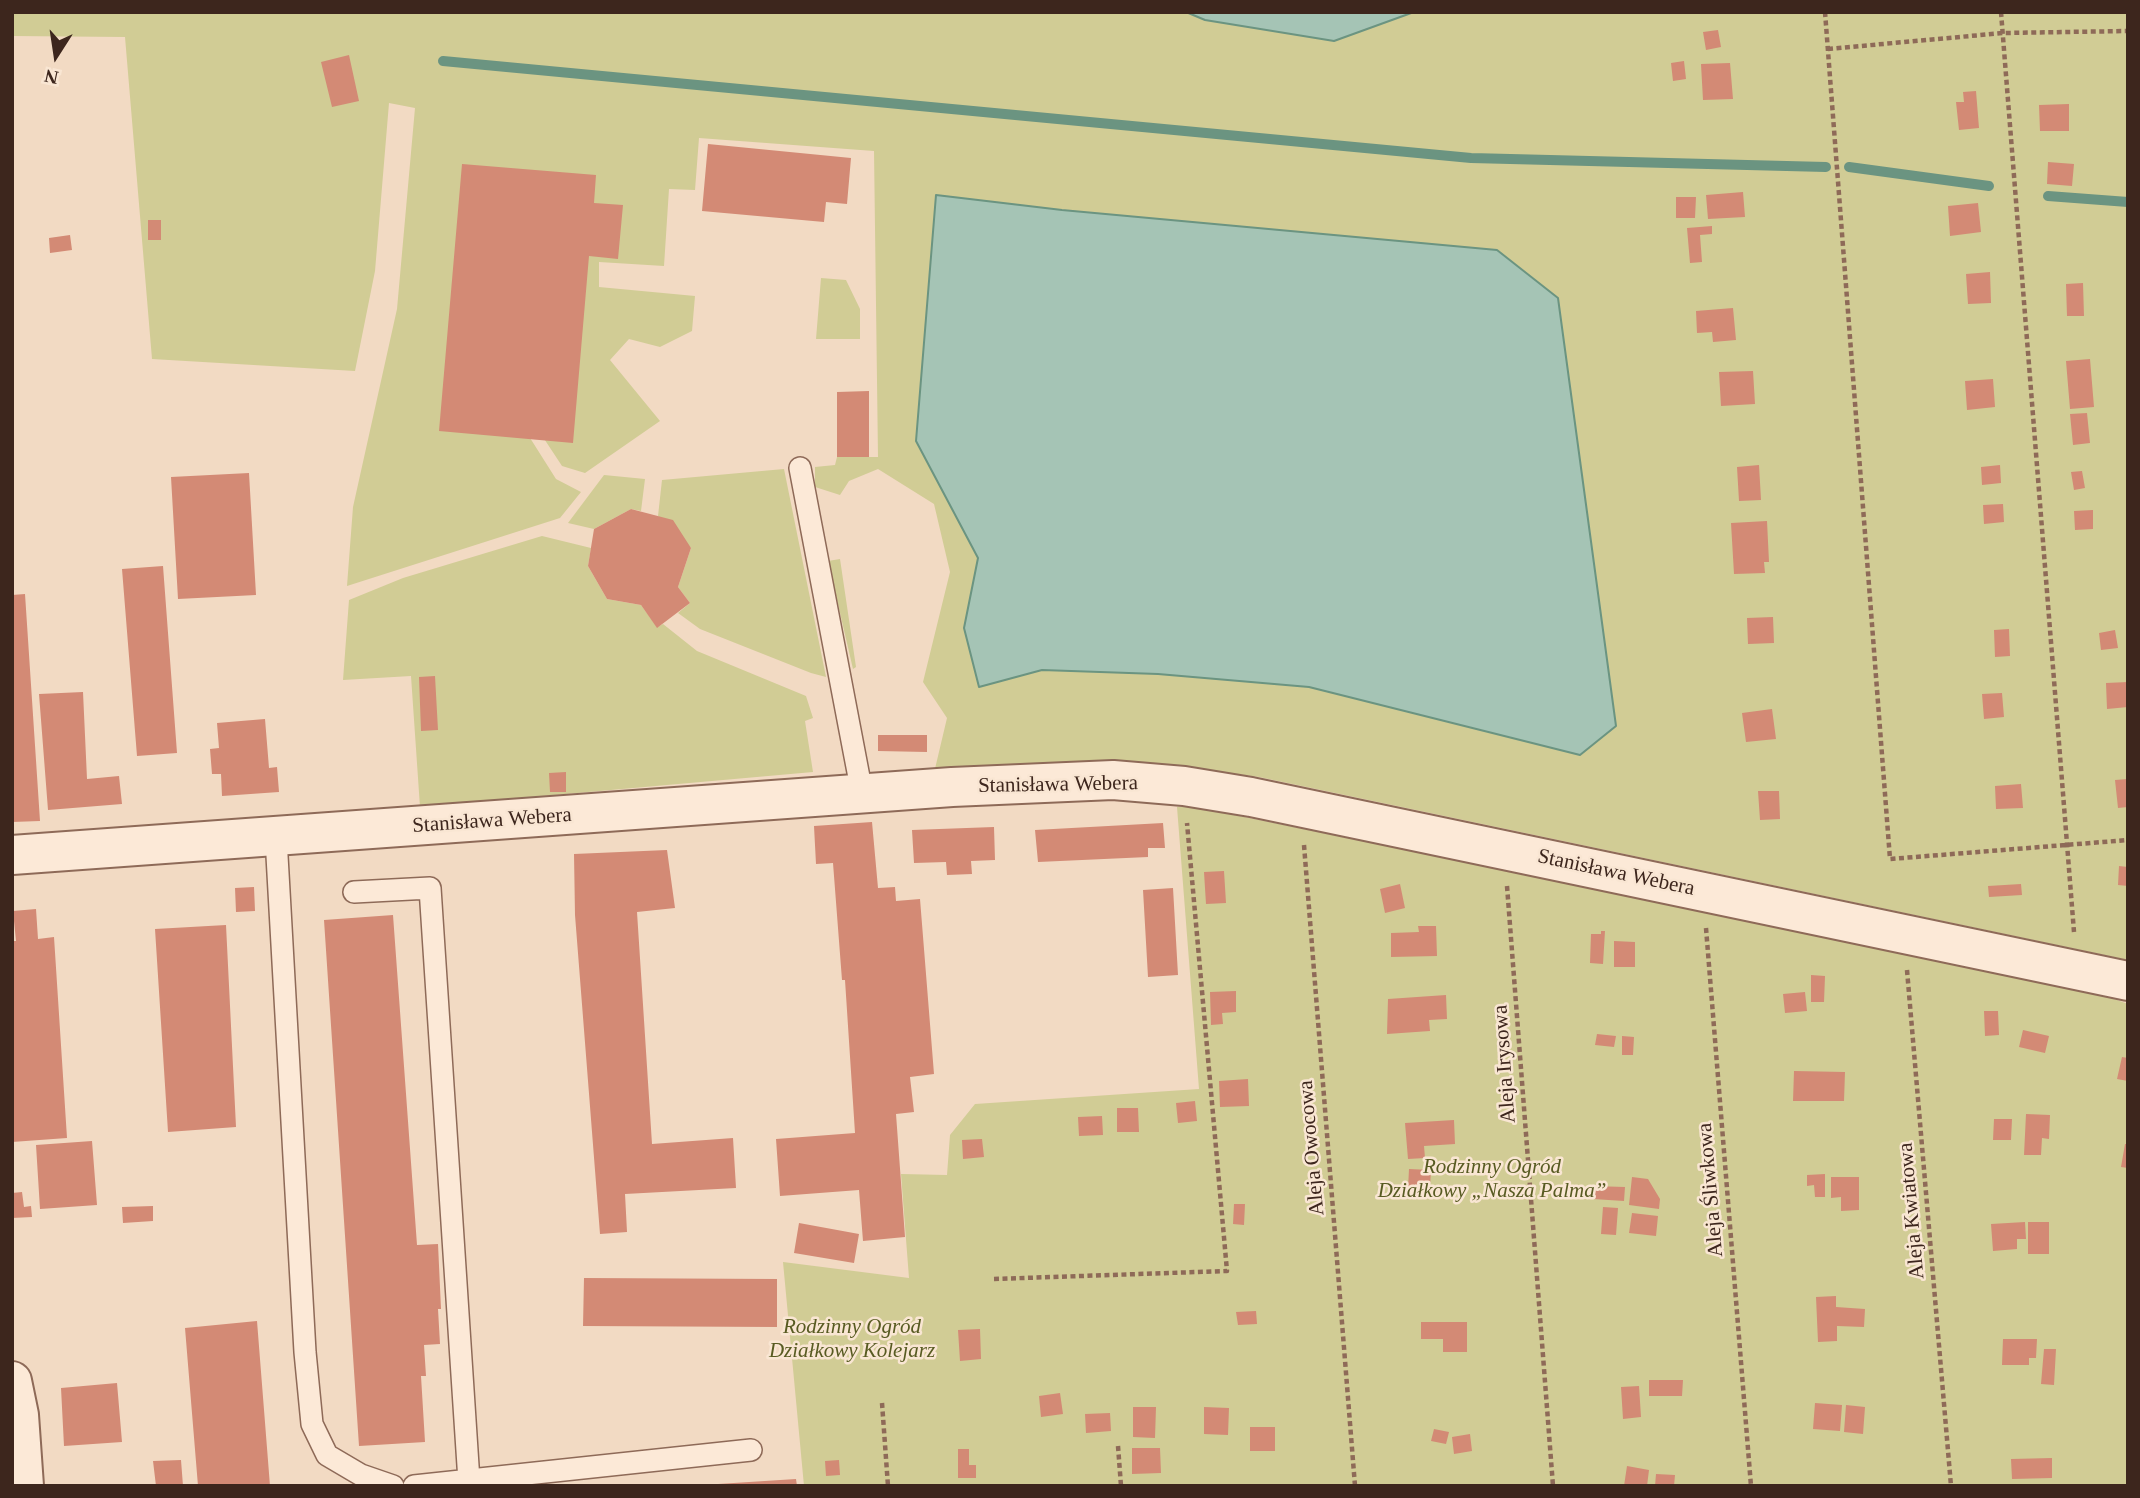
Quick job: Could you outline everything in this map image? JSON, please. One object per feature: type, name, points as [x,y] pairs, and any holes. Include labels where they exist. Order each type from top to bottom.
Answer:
[{"type":"street","name":"Stanisława Webera","points":[[12,855],[276,838],[862,793],[1113,780],[1191,787],[1301,808],[2128,981]]},
{"type":"street","points":[[12,1381],[19,1415],[24,1486]]},
{"type":"lane","points":[[800,468],[862,793]]},
{"type":"lane","points":[[276,838],[305,1352],[312,1424],[327,1455],[361,1475],[393,1486]]},
{"type":"lane","points":[[354,892],[430,888],[469,1481]]},
{"type":"lane","points":[[414,1486],[751,1450]]},
{"type":"path","points":[[1825,12],[1891,859],[2128,840]]},
{"type":"path","points":[[2001,12],[2076,949],[2074,968]]},
{"type":"path","points":[[1828,50],[2003,33],[2128,31]]},
{"type":"path","points":[[994,1279],[1227,1271],[1191,787]]},
{"type":"path","name":"Aleja Owocowa","points":[[1301,808],[1355,1486]]},
{"type":"path","name":"Aleja Irysowa","points":[[1504,850],[1553,1486]]},
{"type":"path","name":"Aleja Śliwkowa","points":[[1703,891],[1751,1486]]},
{"type":"path","name":"Aleja Kwiatowa","points":[[1904,933],[1951,1486]]},
{"type":"path","points":[[881,1404],[888,1486]]},
{"type":"path","points":[[1118,1446],[1121,1486]]},
{"type":"green space","points":[[12,12],[1186,12],[1205,20],[1334,41],[1414,12],[2128,12],[2128,960],[1259,777],[1186,767],[1108,762],[934,773],[947,718],[923,682],[950,572],[934,504],[878,469],[849,481],[840,495],[815,487],[815,467],[835,465],[837,457],[878,457],[874,151],[699,138],[695,190],[669,189],[664,266],[599,262],[599,287],[695,296],[692,331],[660,347],[629,339],[610,360],[660,421],[585,473],[562,466],[508,384],[501,392],[556,479],[581,492],[560,518],[347,586],[353,507],[397,309],[415,108],[389,103],[375,271],[355,371],[152,359],[125,37],[12,36]],"holes":[[[936,195],[1062,210],[1580,755],[1309,687],[1158,674],[1042,670],[980,687],[964,628],[978,558]]]},
{"type":"green space","points":[[821,278],[846,280],[860,309],[860,339],[816,339]]},
{"type":"green space","points":[[784,469],[826,677],[700,629],[678,613],[690,603],[678,587],[691,548],[658,516],[662,480]]},
{"type":"green space","points":[[604,475],[645,479],[641,511],[631,509],[594,529],[568,523]]},
{"type":"green space","points":[[542,536],[591,548],[588,566],[607,599],[641,605],[657,627],[663,624],[697,651],[806,696],[813,718],[805,721],[813,772],[420,807],[411,676],[343,680],[349,600],[403,578]]},
{"type":"green space","points":[[840,559],[856,667],[853,669],[828,561]]},
{"type":"green space","name":"Rodzinny Ogród Działkowy „Nasza Palma”","points":[[1177,807],[1195,807],[1705,910],[2095,992],[2128,1004],[2128,1486],[804,1486],[783,1262],[909,1278],[901,1174],[947,1175],[950,1135],[975,1104],[1199,1089]]},
{"type":"shaded area","points":[[1186,12],[1414,12],[1334,41],[1205,20]]},
{"type":"shaded area","points":[[936,195],[1062,210],[1497,250],[1558,298],[1616,726],[1580,755],[1309,687],[1158,674],[1042,670],[979,687],[964,628],[978,558],[916,441]]},
{"type":"building","points":[[1718,30],[1721,47],[1706,50],[1703,32]]},
{"type":"building","points":[[349,55],[359,101],[332,107],[321,62]]},
{"type":"building","points":[[1684,61],[1686,79],[1673,81],[1671,63]]},
{"type":"building","points":[[1730,63],[1733,99],[1703,100],[1701,64]]},
{"type":"building","points":[[1976,91],[1979,128],[1959,130],[1956,102],[1964,102],[1963,92]]},
{"type":"building","points":[[2069,104],[2069,131],[2040,131],[2039,105]]},
{"type":"building","points":[[708,144],[851,158],[847,204],[826,202],[824,222],[702,211]]},
{"type":"building","points":[[2048,162],[2074,164],[2072,186],[2047,184]]},
{"type":"building","points":[[462,164],[596,175],[594,203],[623,205],[618,259],[589,256],[573,443],[439,431]]},
{"type":"building","points":[[1743,192],[1745,217],[1708,219],[1706,195]]},
{"type":"building","points":[[1676,197],[1696,197],[1695,218],[1676,218]]},
{"type":"building","points":[[1978,203],[1981,232],[1950,236],[1948,206]]},
{"type":"building","points":[[148,220],[161,220],[161,240],[148,240]]},
{"type":"building","points":[[1712,226],[1712,234],[1700,235],[1702,262],[1690,263],[1687,228]]},
{"type":"building","points":[[70,235],[72,250],[50,253],[49,238]]},
{"type":"building","points":[[1990,272],[1991,303],[1968,304],[1966,274]]},
{"type":"building","points":[[2083,283],[2084,316],[2067,316],[2066,284]]},
{"type":"building","points":[[1733,308],[1736,340],[1713,342],[1712,332],[1697,333],[1696,311]]},
{"type":"building","points":[[2090,359],[2094,407],[2070,409],[2066,361]]},
{"type":"building","points":[[1753,371],[1755,404],[1721,406],[1719,372]]},
{"type":"building","points":[[1993,379],[1995,407],[1967,410],[1965,381]]},
{"type":"building","points":[[869,391],[869,457],[837,457],[837,392]]},
{"type":"building","points":[[2087,413],[2090,443],[2073,445],[2070,414]]},
{"type":"building","points":[[1759,465],[1761,500],[1739,501],[1737,467]]},
{"type":"building","points":[[2000,465],[2001,483],[1982,485],[1981,467]]},
{"type":"building","points":[[2082,471],[2085,488],[2074,490],[2071,472]]},
{"type":"building","points":[[249,473],[256,595],[178,599],[171,477]]},
{"type":"building","points":[[2003,504],[2004,522],[1984,524],[1983,505]]},
{"type":"building","points":[[631,509],[673,520],[691,548],[678,587],[690,603],[657,628],[641,605],[607,599],[588,566],[594,529]]},
{"type":"building","points":[[2093,510],[2093,529],[2075,530],[2074,511]]},
{"type":"building","points":[[1767,521],[1769,562],[1764,562],[1765,573],[1734,574],[1731,523]]},
{"type":"building","points":[[163,566],[177,753],[137,756],[122,569]]},
{"type":"building","points":[[25,594],[40,821],[12,822],[12,595]]},
{"type":"building","points":[[1773,617],[1774,643],[1748,644],[1747,618]]},
{"type":"building","points":[[2009,629],[2010,656],[1995,657],[1994,630]]},
{"type":"building","points":[[2115,630],[2118,648],[2101,650],[2099,633]]},
{"type":"building","points":[[435,676],[438,730],[421,731],[419,677]]},
{"type":"building","points":[[2128,682],[2128,707],[2107,709],[2106,683]]},
{"type":"building","points":[[83,692],[87,779],[119,776],[122,804],[48,810],[39,694]]},
{"type":"building","points":[[2002,693],[2004,717],[1984,719],[1982,694]]},
{"type":"building","points":[[1772,709],[1776,739],[1746,742],[1742,713]]},
{"type":"building","points":[[265,719],[269,768],[277,767],[279,792],[222,796],[221,774],[212,774],[210,749],[219,748],[217,723]]},
{"type":"building","points":[[878,735],[927,735],[927,752],[878,751]]},
{"type":"building","points":[[566,772],[566,792],[550,792],[549,773]]},
{"type":"building","points":[[2128,779],[2128,807],[2118,808],[2115,780]]},
{"type":"building","points":[[2021,784],[2023,808],[1996,809],[1995,786]]},
{"type":"building","points":[[1758,791],[1779,791],[1780,819],[1760,820]]},
{"type":"building","points":[[872,822],[878,888],[895,887],[896,901],[920,899],[934,1074],[910,1077],[914,1112],[896,1114],[905,1237],[863,1241],[859,1190],[780,1196],[776,1139],[855,1133],[845,980],[842,980],[833,863],[816,864],[814,826]]},
{"type":"building","points":[[1163,823],[1165,848],[1148,848],[1148,857],[1038,862],[1035,830]]},
{"type":"building","points":[[994,827],[995,860],[971,861],[972,874],[947,875],[946,862],[914,863],[912,830]]},
{"type":"building","points":[[667,850],[675,908],[637,912],[652,1144],[733,1138],[736,1188],[625,1194],[627,1232],[600,1234],[575,915],[574,854]]},
{"type":"building","points":[[2119,866],[2128,867],[2128,886],[2118,885]]},
{"type":"building","points":[[1224,871],[1226,903],[1206,904],[1204,872]]},
{"type":"building","points":[[1400,884],[1405,908],[1385,913],[1380,889]]},
{"type":"building","points":[[2021,884],[2022,895],[1989,897],[1988,886]]},
{"type":"building","points":[[254,887],[255,911],[236,912],[235,888]]},
{"type":"building","points":[[1173,888],[1178,975],[1148,977],[1143,890]]},
{"type":"building","points":[[36,909],[38,939],[54,937],[67,1138],[12,1142],[12,941],[16,941],[13,911]]},
{"type":"building","points":[[393,915],[417,1245],[438,1244],[440,1344],[424,1345],[426,1376],[421,1376],[425,1442],[359,1446],[324,920]]},
{"type":"building","points":[[226,925],[236,1127],[168,1132],[155,929]]},
{"type":"building","points":[[1418,926],[1436,926],[1437,956],[1391,957],[1391,933],[1419,932]]},
{"type":"building","points":[[1601,931],[1605,931],[1603,964],[1590,963],[1591,934],[1601,934]]},
{"type":"building","points":[[1614,941],[1635,942],[1635,967],[1614,967]]},
{"type":"building","points":[[1811,975],[1825,976],[1824,1002],[1811,1002]]},
{"type":"building","points":[[1236,991],[1236,1012],[1222,1013],[1223,1024],[1211,1025],[1210,992]]},
{"type":"building","points":[[1805,992],[1807,1011],[1785,1013],[1783,994]]},
{"type":"building","points":[[1446,995],[1447,1019],[1429,1020],[1430,1031],[1387,1034],[1388,999]]},
{"type":"building","points":[[1984,1011],[1998,1011],[1999,1035],[1985,1036]]},
{"type":"building","points":[[2023,1030],[2049,1036],[2045,1053],[2019,1047]]},
{"type":"building","points":[[1597,1034],[1616,1036],[1614,1047],[1595,1045]]},
{"type":"building","points":[[1622,1036],[1634,1037],[1633,1055],[1622,1055]]},
{"type":"building","points":[[2122,1057],[2128,1058],[2128,1081],[2117,1079]]},
{"type":"building","points":[[1794,1071],[1845,1072],[1844,1101],[1793,1101]]},
{"type":"building","points":[[1248,1079],[1249,1106],[1220,1107],[1219,1081]]},
{"type":"building","points":[[1195,1101],[1197,1121],[1178,1123],[1176,1103]]},
{"type":"building","points":[[1117,1108],[1138,1108],[1139,1132],[1117,1132]]},
{"type":"building","points":[[2026,1114],[2050,1115],[2049,1139],[2042,1138],[2041,1155],[2024,1155]]},
{"type":"building","points":[[1102,1116],[1103,1135],[1079,1136],[1078,1117]]},
{"type":"building","points":[[1994,1119],[2012,1119],[2011,1140],[1993,1140]]},
{"type":"building","points":[[1454,1120],[1455,1144],[1424,1146],[1425,1158],[1408,1159],[1405,1123]]},
{"type":"building","points":[[982,1139],[984,1157],[963,1159],[962,1140]]},
{"type":"building","points":[[92,1141],[97,1205],[40,1209],[36,1145]]},
{"type":"building","points":[[2125,1144],[2128,1144],[2128,1168],[2121,1167]]},
{"type":"building","points":[[1409,1169],[1431,1170],[1430,1187],[1426,1187],[1426,1190],[1408,1189]]},
{"type":"building","points":[[1825,1174],[1825,1197],[1815,1197],[1814,1185],[1807,1186],[1807,1175]]},
{"type":"building","points":[[1632,1177],[1648,1179],[1660,1199],[1659,1209],[1629,1205]]},
{"type":"building","points":[[1831,1177],[1859,1177],[1859,1210],[1841,1211],[1841,1197],[1831,1198]]},
{"type":"building","points":[[1593,1186],[1625,1187],[1624,1201],[1593,1199]]},
{"type":"building","points":[[22,1192],[24,1207],[31,1206],[32,1217],[12,1218],[12,1193]]},
{"type":"building","points":[[1234,1204],[1245,1204],[1244,1225],[1233,1224]]},
{"type":"building","points":[[153,1206],[153,1221],[123,1223],[122,1207]]},
{"type":"building","points":[[1603,1207],[1618,1208],[1616,1235],[1601,1234]]},
{"type":"building","points":[[1632,1213],[1658,1216],[1656,1236],[1629,1233]]},
{"type":"building","points":[[2025,1222],[2026,1239],[2017,1239],[2017,1249],[1993,1251],[1991,1224]]},
{"type":"building","points":[[2028,1222],[2049,1222],[2049,1254],[2028,1254]]},
{"type":"building","points":[[799,1223],[859,1234],[854,1263],[794,1253]]},
{"type":"building","points":[[584,1278],[777,1279],[777,1327],[583,1326]]},
{"type":"building","points":[[1836,1296],[1836,1307],[1865,1309],[1864,1327],[1837,1326],[1837,1341],[1818,1342],[1816,1297]]},
{"type":"building","points":[[1256,1311],[1257,1324],[1238,1325],[1236,1312]]},
{"type":"building","points":[[257,1321],[270,1486],[198,1486],[185,1328]]},
{"type":"building","points":[[1421,1322],[1467,1322],[1467,1352],[1443,1352],[1443,1339],[1421,1339]]},
{"type":"building","points":[[980,1329],[981,1359],[960,1361],[958,1330]]},
{"type":"building","points":[[2003,1339],[2037,1339],[2036,1358],[2029,1358],[2029,1365],[2002,1365]]},
{"type":"building","points":[[2044,1349],[2056,1349],[2054,1385],[2041,1384]]},
{"type":"building","points":[[1649,1380],[1683,1380],[1682,1396],[1649,1396]]},
{"type":"building","points":[[117,1383],[122,1442],[64,1446],[61,1388]]},
{"type":"building","points":[[1639,1386],[1641,1417],[1623,1419],[1621,1387]]},
{"type":"building","points":[[1060,1393],[1063,1414],[1041,1417],[1039,1396]]},
{"type":"building","points":[[1815,1403],[1842,1405],[1840,1431],[1813,1429]]},
{"type":"building","points":[[1846,1405],[1865,1407],[1863,1434],[1844,1432]]},
{"type":"building","points":[[1133,1407],[1156,1407],[1155,1438],[1133,1437]]},
{"type":"building","points":[[1204,1407],[1229,1408],[1228,1435],[1204,1434]]},
{"type":"building","points":[[1110,1413],[1111,1431],[1086,1433],[1085,1414]]},
{"type":"building","points":[[1250,1427],[1275,1427],[1275,1451],[1250,1451]]},
{"type":"building","points":[[1434,1429],[1449,1432],[1446,1444],[1431,1441]]},
{"type":"building","points":[[1470,1434],[1472,1451],[1454,1454],[1452,1437]]},
{"type":"building","points":[[1132,1448],[1160,1448],[1161,1473],[1132,1474]]},
{"type":"building","points":[[958,1449],[969,1449],[969,1465],[976,1465],[976,1478],[958,1478]]},
{"type":"building","points":[[2052,1458],[2052,1478],[2012,1479],[2011,1459]]},
{"type":"building","points":[[181,1460],[183,1486],[156,1486],[153,1461]]},
{"type":"building","points":[[839,1460],[840,1475],[826,1476],[825,1461]]},
{"type":"building","points":[[1627,1466],[1649,1470],[1647,1486],[1624,1486]]},
{"type":"building","points":[[1656,1474],[1675,1475],[1674,1486],[1655,1486]]},
{"type":"building","points":[[796,1479],[797,1486],[718,1486],[718,1484]]},
{"type":"waterway","points":[[443,61],[1471,158],[1826,167]]},
{"type":"waterway","points":[[1849,167],[1989,186]]},
{"type":"waterway","points":[[2048,196],[2128,202]]},
{"type":"park label","name":"Rodzinny Ogród Działkowy Kolejarz","points":[[852,1339]]}]
